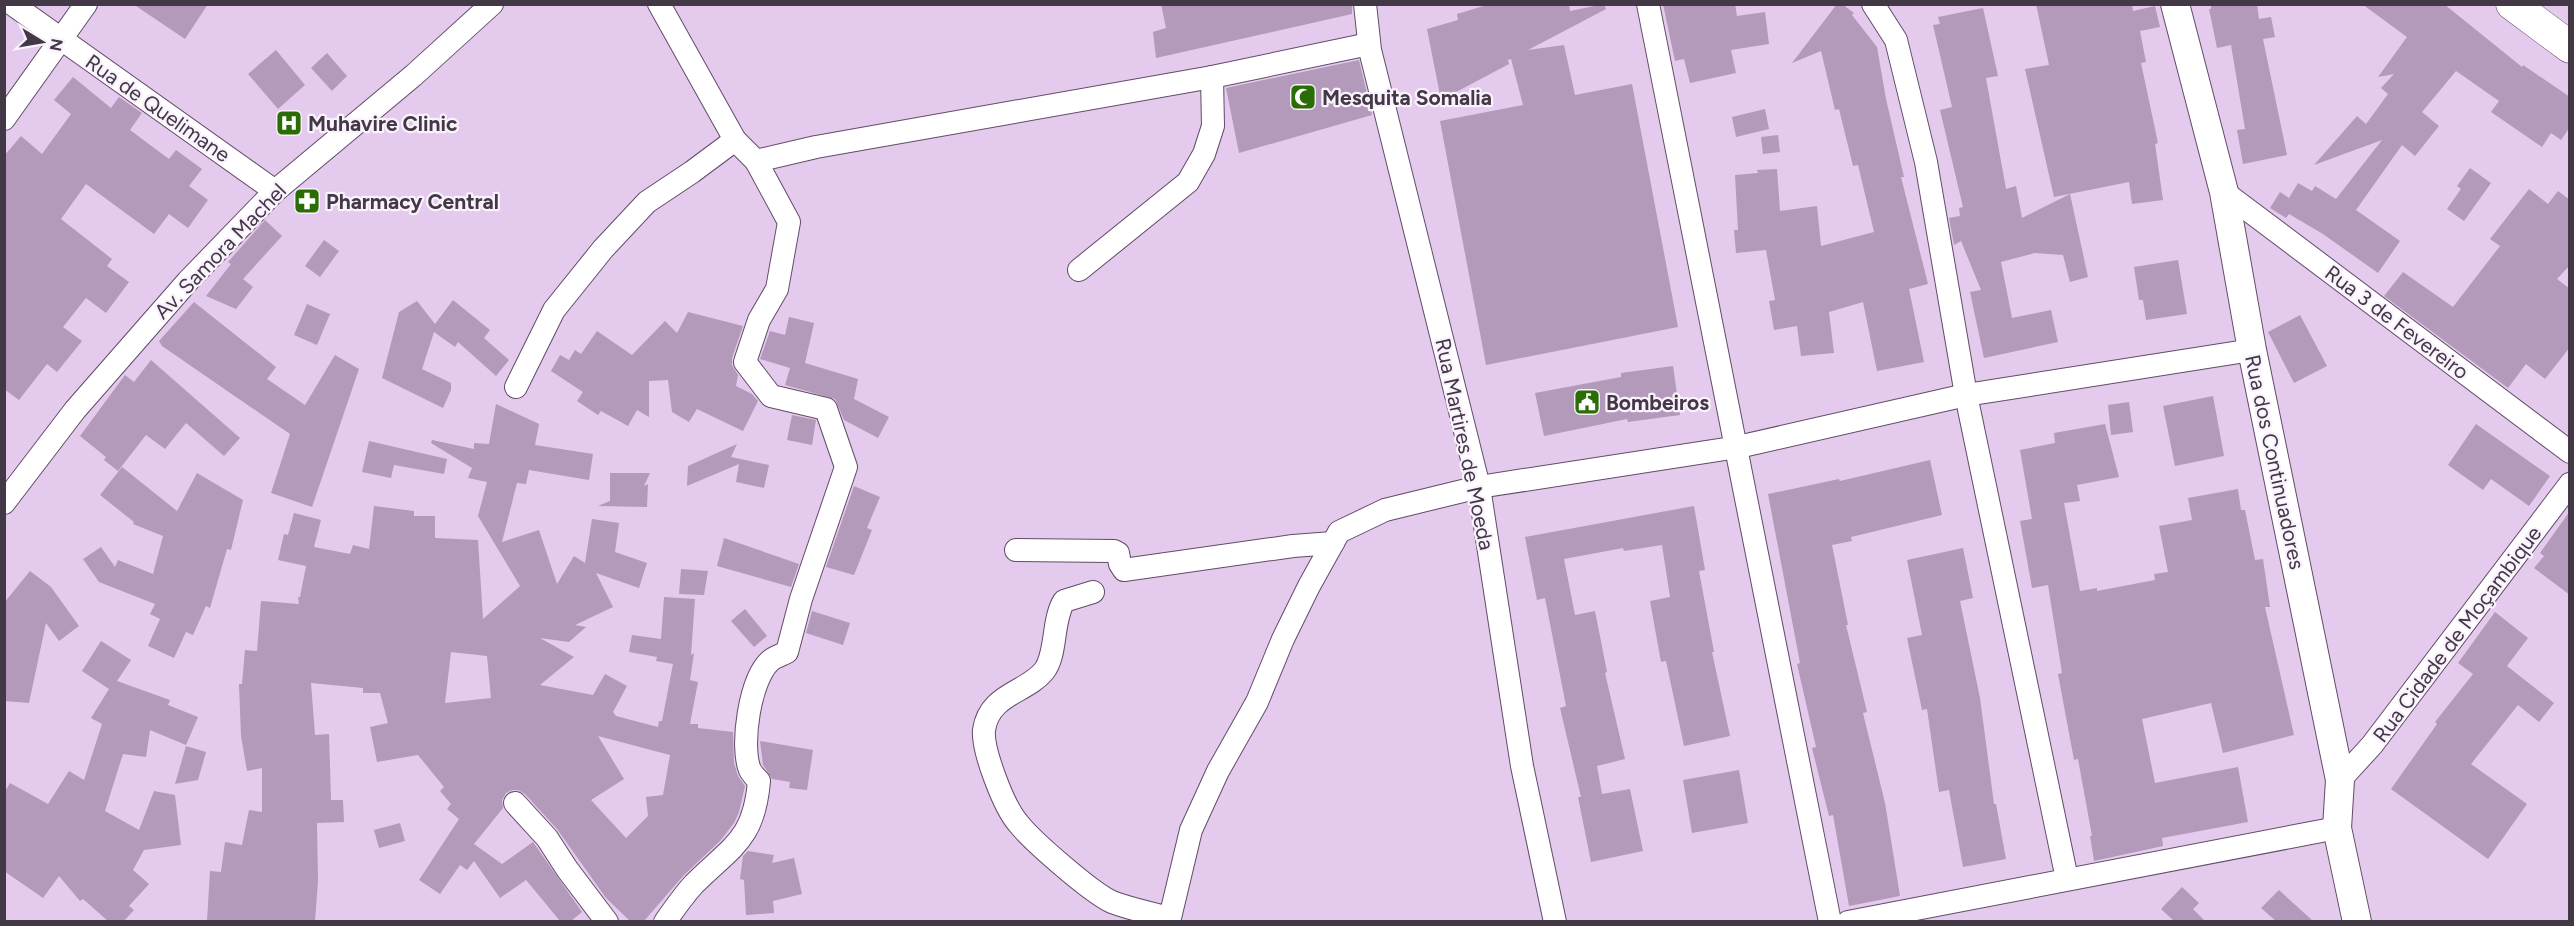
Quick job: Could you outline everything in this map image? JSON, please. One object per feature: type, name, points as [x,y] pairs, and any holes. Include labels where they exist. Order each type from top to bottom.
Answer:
[{"type":"main road","points":[[2512,4],[2570,46]]},
{"type":"street","name":"Rua de Quelimane","points":[[12,4],[275,191]]},
{"type":"street","points":[[4,119],[86,4]]},
{"type":"street","name":"Av. Samora Machel","points":[[4,503],[75,410],[188,281],[275,191],[414,75],[492,4]]},
{"type":"street","points":[[659,4],[735,140],[756,161],[789,222],[777,289],[759,320],[745,362],[771,396],[826,409],[846,467],[801,599],[787,652],[770,661],[759,678],[752,698],[747,756],[751,772],[759,781],[754,816],[747,832],[726,856],[694,885],[665,921]]},
{"type":"street","name":"Rua Martires de Moeda","points":[[1365,4],[1369,44],[1479,487],[1522,765],[1556,921]]},
{"type":"street","points":[[1648,4],[1738,447],[1830,921]]},
{"type":"street","points":[[1874,4],[1896,40],[1926,162],[1966,394],[2067,879]]},
{"type":"street","name":"Rua dos Continuadores","points":[[2175,4],[2224,192],[2252,350],[2340,780],[2337,828],[2357,921]]},
{"type":"street","points":[[756,161],[816,147],[1212,77],[1369,44]]},
{"type":"street","points":[[1079,270],[1188,182],[1204,154],[1213,126],[1212,77]]},
{"type":"street","points":[[516,387],[554,310],[603,249],[647,202],[693,172],[735,140]]},
{"type":"street","name":"Rua 3 de Fevereiro","points":[[2224,192],[2570,452]]},
{"type":"street","points":[[1093,592],[1064,601],[1057,617],[1053,644],[1045,671],[993,707],[984,729],[985,753],[1017,822],[1083,882],[1111,902],[1169,920],[1191,830],[1218,771],[1257,702],[1283,639],[1309,586],[1339,532],[1385,510],[1479,487],[1738,447],[1966,394],[2252,350]]},
{"type":"street","name":"Rua Cidade de Moçambique","points":[[2340,780],[2372,746],[2570,484]]},
{"type":"street","points":[[1016,550],[1114,551],[1118,552],[1120,564],[1124,570],[1293,546],[1333,543]]},
{"type":"street","points":[[515,803],[547,838],[587,898],[608,921]]},
{"type":"street","points":[[1848,921],[2337,828]]},
{"type":"building","points":[[133,4],[208,4],[185,39]]},
{"type":"building","points":[[1161,4],[1352,4],[1352,14],[1156,58],[1153,32],[1166,28]]},
{"type":"building","points":[[1490,4],[1569,4],[1570,11],[1604,4],[1606,9],[1528,50],[1564,45],[1575,95],[1632,84],[1678,327],[1486,365],[1440,121],[1523,105],[1511,59],[1508,60],[1509,64],[1441,100],[1427,29],[1458,20],[1457,14]]},
{"type":"building","points":[[1663,4],[1735,4],[1737,16],[1765,12],[1769,44],[1731,50],[1736,73],[1690,83],[1684,59],[1675,61]]},
{"type":"building","points":[[1837,4],[1842,4],[1854,13],[1852,15],[1877,47],[1904,177],[1901,177],[1928,284],[1909,289],[1924,362],[1877,371],[1863,302],[1829,312],[1834,353],[1801,356],[1797,326],[1774,330],[1769,301],[1775,300],[1766,250],[1736,253],[1734,230],[1738,230],[1735,175],[1758,173],[1757,170],[1777,169],[1780,211],[1817,206],[1821,246],[1874,232],[1858,165],[1853,166],[1839,109],[1835,110],[1821,51],[1792,63]]},
{"type":"building","points":[[2036,4],[2132,4],[2133,11],[2155,6],[2160,27],[2140,31],[2146,62],[2141,63],[2158,143],[2155,144],[2163,200],[2132,204],[2129,182],[2054,197],[2025,69],[2049,65]]},
{"type":"building","points":[[2211,4],[2257,4],[2259,19],[2271,17],[2275,37],[2263,39],[2287,155],[2243,164],[2237,130],[2245,129],[2231,45],[2217,48],[2209,9],[2211,9]]},
{"type":"building","points":[[2362,4],[2444,4],[2522,67],[2523,65],[2570,97],[2570,127],[2561,140],[2551,133],[2542,147],[2491,112],[2499,101],[2456,71],[2422,112],[2439,126],[2415,156],[2402,145],[2356,210],[2400,241],[2378,273],[2323,234],[2289,214],[2286,218],[2270,208],[2280,192],[2289,198],[2298,183],[2312,191],[2315,186],[2336,199],[2382,140],[2314,165],[2357,116],[2366,124],[2388,94],[2381,88],[2394,74],[2378,77],[2407,37]]},
{"type":"building","points":[[1983,8],[1998,76],[1986,78],[2006,189],[2016,186],[2022,218],[2070,194],[2088,277],[2070,282],[2063,255],[2035,253],[2001,262],[2012,318],[2051,310],[2058,342],[1984,358],[1970,292],[1981,290],[1961,241],[1954,245],[1949,218],[1960,216],[1959,208],[1963,207],[1940,110],[1952,107],[1933,25],[1940,24],[1938,17]]},
{"type":"building","points":[[276,50],[305,85],[278,109],[248,74]]},
{"type":"building","points":[[327,53],[347,76],[332,91],[311,68]]},
{"type":"building","name":"Mesquita Somalia","points":[[1359,60],[1372,115],[1239,153],[1226,88]]},
{"type":"building","points":[[73,77],[111,108],[119,97],[142,113],[130,130],[169,159],[176,150],[202,169],[189,186],[208,200],[188,228],[169,214],[154,234],[86,184],[61,219],[112,259],[107,266],[129,282],[106,313],[86,298],[63,327],[82,341],[57,372],[47,364],[19,400],[4,389],[4,156],[21,136],[42,154],[71,114],[54,100]]},
{"type":"building","points":[[1765,109],[1769,129],[1736,137],[1732,117]]},
{"type":"building","points":[[1778,135],[1780,152],[1763,154],[1761,137]]},
{"type":"building","points":[[2470,168],[2491,183],[2464,221],[2447,209],[2461,189],[2457,186]]},
{"type":"building","points":[[2529,189],[2548,204],[2558,191],[2570,200],[2570,265],[2557,279],[2570,289],[2570,347],[2545,379],[2526,364],[2508,388],[2384,296],[2403,272],[2453,307],[2500,246],[2490,239]]},
{"type":"building","points":[[265,220],[282,236],[243,279],[253,287],[236,309],[206,296],[231,264],[228,262]]},
{"type":"building","points":[[324,240],[339,251],[320,277],[305,266]]},
{"type":"building","points":[[2178,260],[2187,314],[2146,320],[2143,300],[2139,300],[2134,267]]},
{"type":"building","points":[[453,300],[490,330],[484,338],[509,360],[496,376],[458,342],[455,347],[434,332],[422,369],[451,383],[451,390],[443,408],[382,378],[399,312],[417,301],[435,324]]},
{"type":"building","points":[[194,302],[276,367],[267,379],[305,405],[335,355],[359,369],[312,507],[271,493],[290,434],[162,346],[159,341]]},
{"type":"building","points":[[307,304],[330,314],[317,345],[294,335]]},
{"type":"building","points":[[688,312],[743,326],[732,358],[732,365],[738,375],[736,386],[752,394],[758,401],[743,431],[697,409],[689,422],[672,412],[668,380],[649,381],[649,417],[637,410],[628,426],[601,411],[598,415],[577,401],[583,392],[551,371],[560,355],[569,360],[575,350],[581,354],[597,331],[632,355],[665,321],[677,333]]},
{"type":"building","points":[[2300,315],[2327,366],[2294,383],[2268,332]]},
{"type":"building","points":[[789,317],[814,323],[805,363],[858,379],[854,399],[889,417],[878,438],[844,420],[835,399],[785,385],[790,368],[760,359],[770,331],[785,335]]},
{"type":"building","points":[[151,360],[240,438],[224,456],[186,423],[165,449],[146,435],[118,471],[104,460],[106,457],[80,436],[125,375],[134,382]]},
{"type":"building","points":[[1673,366],[1680,415],[1628,422],[1627,419],[1544,436],[1535,393],[1621,377],[1621,373]]},
{"type":"building","points":[[2213,396],[2224,456],[2175,466],[2163,406]]},
{"type":"building","points":[[2129,402],[2133,432],[2111,435],[2108,405]]},
{"type":"building","points":[[496,404],[539,424],[535,445],[593,454],[589,480],[529,470],[526,484],[517,483],[502,542],[539,530],[557,584],[574,556],[585,563],[592,519],[619,523],[615,552],[647,563],[639,588],[596,573],[613,607],[575,625],[586,627],[569,642],[540,638],[574,657],[540,685],[593,695],[605,674],[627,686],[613,712],[616,716],[658,727],[659,721],[662,721],[673,664],[656,661],[657,657],[629,652],[632,635],[661,639],[664,597],[695,599],[691,655],[694,653],[690,680],[698,682],[690,724],[698,724],[698,728],[733,732],[734,763],[738,776],[745,786],[734,823],[720,841],[684,875],[644,921],[630,921],[606,898],[557,829],[525,794],[512,790],[506,793],[502,800],[503,808],[474,844],[502,864],[533,842],[582,912],[571,921],[560,921],[526,880],[500,898],[474,861],[467,870],[460,865],[440,894],[419,880],[459,819],[447,809],[451,804],[440,791],[444,787],[418,755],[377,762],[370,727],[388,723],[380,693],[363,693],[363,688],[311,683],[315,735],[329,734],[331,800],[343,800],[344,822],[317,823],[318,881],[315,921],[207,921],[210,871],[221,872],[225,842],[242,845],[249,810],[262,812],[262,768],[247,771],[241,736],[239,684],[242,684],[245,650],[257,651],[261,601],[299,604],[298,597],[300,597],[306,566],[278,560],[284,534],[288,535],[294,513],[321,520],[314,547],[350,554],[353,545],[369,549],[374,506],[414,511],[414,516],[435,516],[435,538],[478,540],[483,619],[520,586],[478,516],[487,482],[468,478],[472,468],[431,443],[432,440],[474,449],[474,443],[489,444]],"holes":[[[451,652],[487,656],[491,698],[445,703]],[[598,736],[670,755],[663,795],[646,797],[648,816],[626,838],[591,800],[624,779]]]},
{"type":"building","points":[[792,415],[816,420],[812,445],[787,440]]},
{"type":"building","points":[[2105,424],[2119,477],[2077,485],[2080,501],[2064,503],[2080,591],[2097,588],[2097,591],[2155,580],[2154,574],[2168,572],[2159,526],[2192,520],[2188,498],[2238,489],[2241,510],[2245,510],[2255,560],[2263,559],[2270,607],[2265,607],[2294,735],[2223,753],[2211,703],[2142,719],[2155,783],[2238,767],[2248,822],[2162,838],[2163,846],[2094,861],[2090,836],[2092,836],[2078,759],[2074,760],[2058,674],[2062,673],[2048,585],[2032,588],[2020,521],[2032,519],[2020,450],[2055,443],[2054,433]]},
{"type":"building","points":[[2476,424],[2550,476],[2529,506],[2491,479],[2483,490],[2448,465]]},
{"type":"building","points":[[369,441],[447,459],[444,474],[394,465],[391,478],[362,472]]},
{"type":"building","points":[[737,444],[731,457],[769,465],[764,488],[736,482],[739,464],[687,486],[688,466]]},
{"type":"building","points":[[1930,460],[1942,515],[1851,537],[1852,541],[1832,545],[1848,625],[1846,625],[1867,712],[1863,713],[1885,803],[1900,896],[1849,906],[1833,815],[1829,816],[1812,748],[1816,747],[1797,664],[1800,663],[1768,494],[1839,479],[1840,481]]},
{"type":"building","points":[[122,467],[177,511],[197,473],[243,500],[231,550],[227,549],[210,608],[206,606],[193,635],[186,632],[174,658],[148,646],[160,619],[150,614],[155,604],[99,582],[83,559],[101,547],[115,567],[118,560],[153,574],[163,536],[133,524],[134,522],[100,495]]},
{"type":"building","points":[[610,473],[650,473],[644,486],[648,484],[647,507],[598,506],[610,501]]},
{"type":"building","points":[[854,486],[880,497],[867,528],[872,530],[854,575],[826,567]]},
{"type":"building","points":[[1694,506],[1705,570],[1699,571],[1714,652],[1712,652],[1730,736],[1684,746],[1666,661],[1661,662],[1650,601],[1670,597],[1662,545],[1624,551],[1623,548],[1564,559],[1575,615],[1595,611],[1607,672],[1605,673],[1625,759],[1597,766],[1602,794],[1630,789],[1643,851],[1591,862],[1578,797],[1581,797],[1560,708],[1566,706],[1545,598],[1537,600],[1525,537]]},
{"type":"building","points":[[2570,511],[2570,595],[2534,568],[2544,556],[2540,553]]},
{"type":"building","points":[[724,538],[799,564],[791,587],[717,566]]},
{"type":"building","points":[[1963,548],[1973,598],[1960,601],[1980,698],[1994,804],[1996,804],[2006,859],[1963,867],[1949,790],[1939,792],[1927,709],[1922,710],[1907,638],[1922,635],[1907,560]]},
{"type":"building","points":[[681,569],[708,571],[704,595],[679,594]]},
{"type":"building","points":[[30,571],[51,587],[79,626],[59,641],[46,623],[29,703],[4,701],[4,603]]},
{"type":"building","points":[[745,609],[767,636],[754,647],[731,621]]},
{"type":"building","points":[[812,611],[850,623],[843,645],[806,633]]},
{"type":"building","points":[[2495,612],[2528,638],[2507,666],[2554,703],[2539,722],[2518,705],[2471,764],[2527,804],[2488,859],[2391,789],[2437,724],[2435,722],[2473,674],[2458,663]]},
{"type":"building","points":[[101,641],[131,660],[117,681],[170,700],[168,705],[198,717],[186,745],[150,730],[146,757],[123,754],[105,811],[139,830],[154,791],[175,795],[181,845],[144,850],[133,870],[149,884],[129,906],[134,910],[124,921],[108,921],[83,899],[80,901],[59,876],[43,898],[4,871],[4,793],[10,783],[48,804],[69,771],[84,780],[102,724],[91,718],[109,689],[82,671]]},
{"type":"building","points":[[760,741],[813,750],[807,790],[789,788],[790,782],[772,779],[763,765]]},
{"type":"building","points":[[186,746],[206,752],[198,780],[175,784]]},
{"type":"building","points":[[1739,770],[1748,823],[1692,833],[1683,780]]},
{"type":"building","points":[[400,823],[405,841],[379,848],[374,830]]},
{"type":"building","points":[[748,851],[774,855],[772,863],[794,858],[802,894],[773,901],[774,913],[746,915],[744,880],[740,879],[743,856]]},
{"type":"building","points":[[2182,887],[2199,903],[2193,909],[2205,921],[2174,921],[2161,909]]},
{"type":"building","points":[[2279,890],[2313,921],[2276,921],[2261,908]]},
{"type":"place","name":"Mesquita Somalia","points":[[1303,97]]},
{"type":"place","name":"Muhavire Clinic","points":[[289,123]]},
{"type":"place","name":"Pharmacy Central","points":[[307,201]]},
{"type":"place","name":"Bombeiros","points":[[1587,402]]}]
